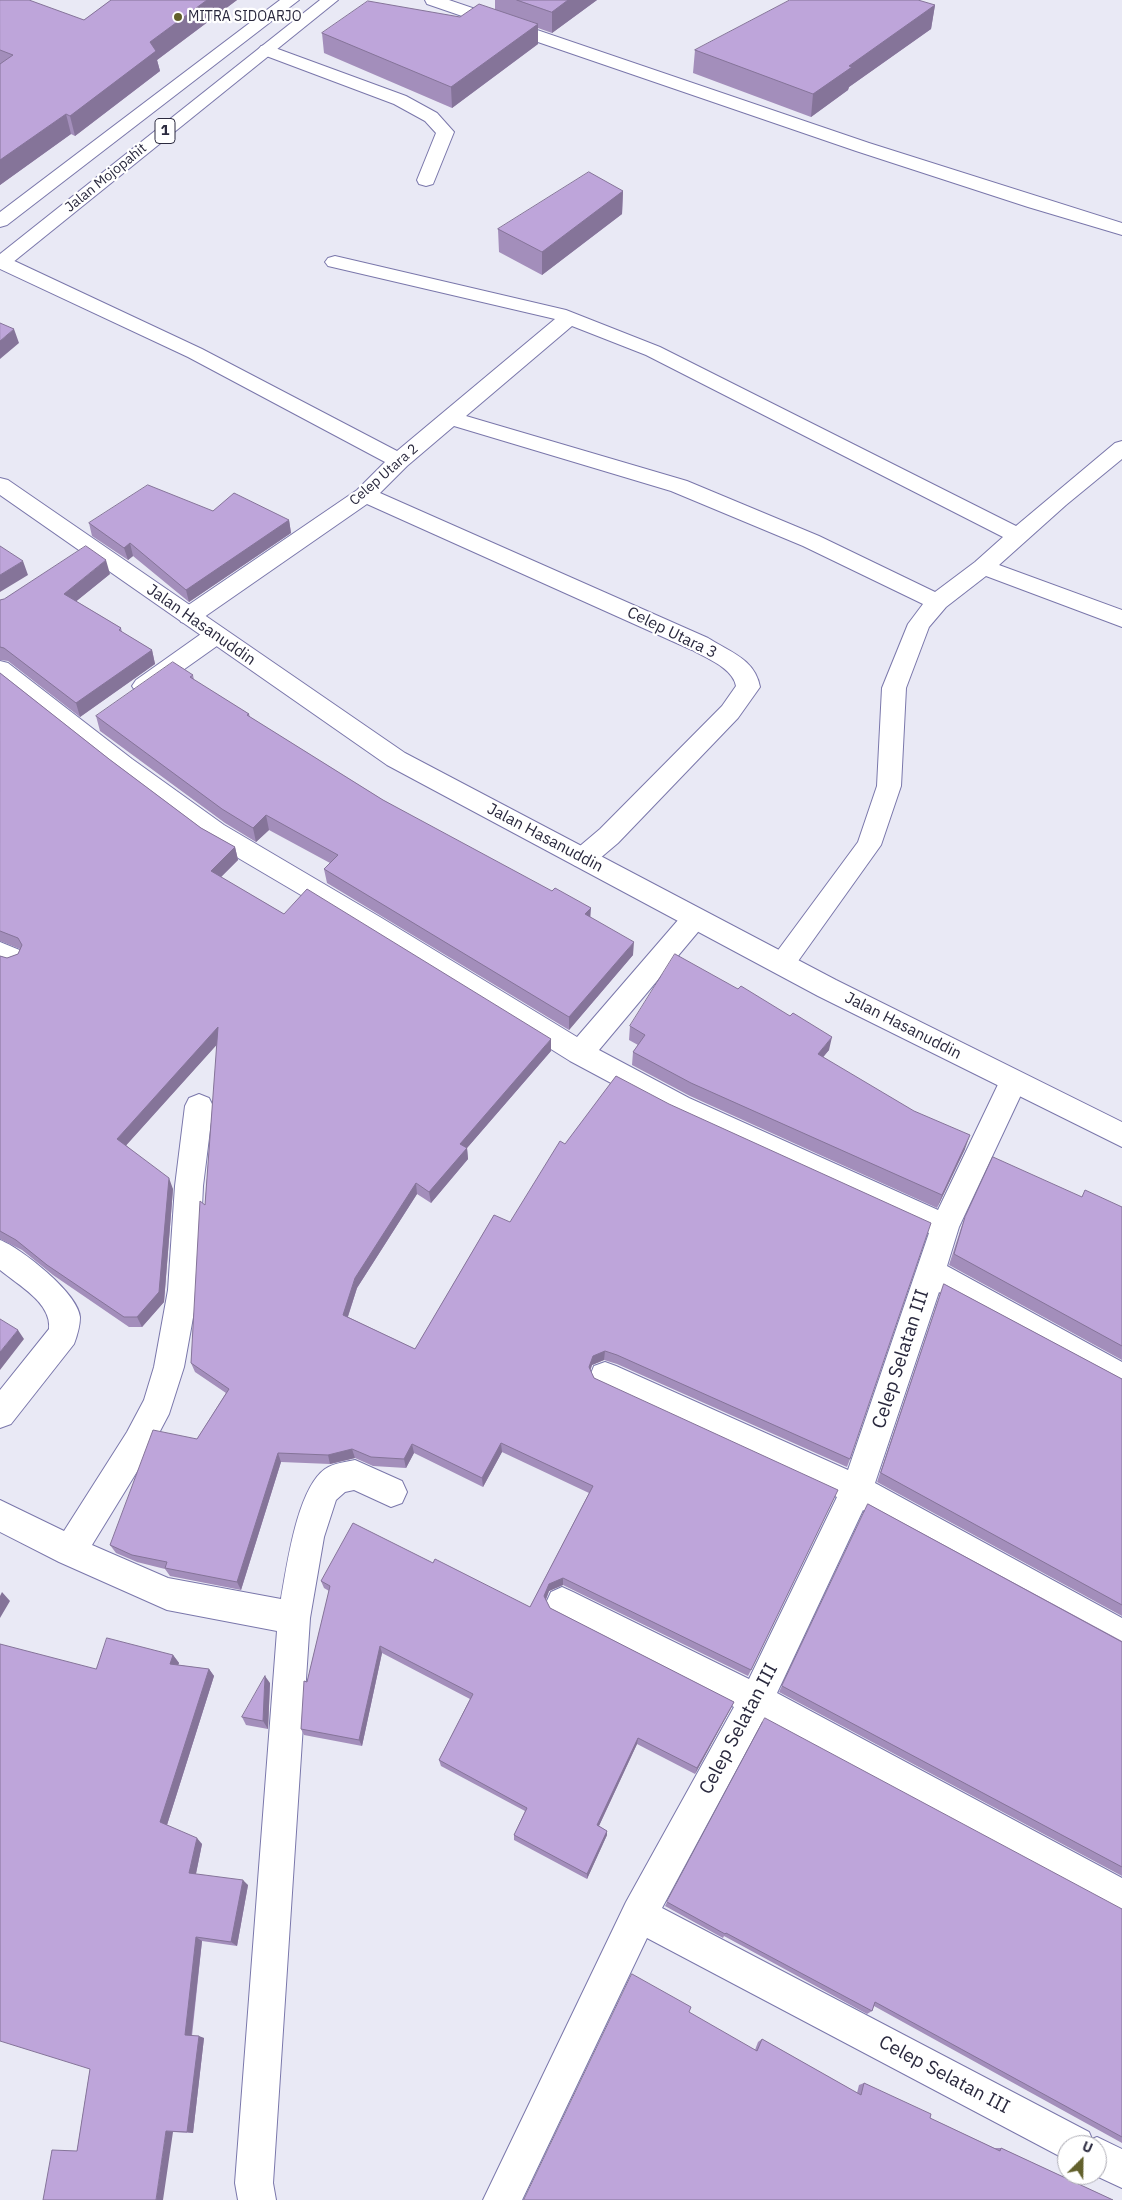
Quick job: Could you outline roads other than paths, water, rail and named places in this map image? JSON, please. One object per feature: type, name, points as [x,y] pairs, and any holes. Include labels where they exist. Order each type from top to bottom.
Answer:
[{"type":"main road","name":"Jalan Mojopahit","points":[[0,221],[291,0]]},
{"type":"main road","name":"Jalan Mojopahit","points":[[0,262],[330,0]]},
{"type":"main road","points":[[434,0],[819,133],[1040,206],[1122,229]]},
{"type":"main road","points":[[267,50],[400,100],[431,116],[445,132],[426,180]]},
{"type":"main road","points":[[0,262],[195,354],[399,461]]},
{"type":"main road","points":[[335,262],[559,314],[653,351],[1018,536]]},
{"type":"main road","name":"Celep Utara 2","points":[[188,616],[365,495],[399,461],[569,318]]},
{"type":"main road","points":[[451,418],[679,486],[811,541],[919,594],[938,601]]},
{"type":"main road","points":[[782,964],[869,845],[889,786],[894,688],[919,624],[938,601],[983,567],[1058,500],[1122,448]]},
{"type":"main road","name":"Jalan Hasanuddin","points":[[0,486],[82,553],[188,616],[396,759],[694,919],[1013,1082],[1122,1135]]},
{"type":"main road","name":"Celep Utara 3","points":[[365,495],[700,644],[735,665],[746,675],[748,687],[730,712],[610,836],[583,858]]},
{"type":"main road","points":[[983,567],[1122,619]]},
{"type":"main road","points":[[128,697],[216,635]]},
{"type":"main road","points":[[0,669],[88,726],[123,765],[215,832],[371,924],[580,1053],[687,1110],[945,1227]]},
{"type":"main road","points":[[580,1053],[694,919]]},
{"type":"main road","name":"Celep Selatan III","points":[[1013,1082],[945,1227],[890,1397],[857,1490],[756,1700],[639,1915],[1057,2135]]},
{"type":"main road","points":[[70,1551],[138,1442],[158,1404],[169,1368],[183,1290],[189,1186],[199,1106]]},
{"type":"main road","points":[[0,1253],[50,1293],[65,1316],[63,1334],[0,1414]]},
{"type":"main road","points":[[930,1272],[1122,1378]]},
{"type":"main road","points":[[605,1376],[857,1490],[1122,1636]]},
{"type":"main road","points":[[257,2200],[254,2183],[294,1618],[308,1537],[324,1491],[337,1479],[355,1475],[391,1492]]},
{"type":"main road","points":[[0,1515],[70,1551],[167,1594],[294,1618]]},
{"type":"main road","points":[[562,1603],[756,1700],[1122,1897]]},
{"type":"main road","points":[[502,2200],[639,1915]]},
{"type":"main road","points":[[1107,2161],[1122,2169]]},
{"type":"place","name":"MITRA SIDOARJO","points":[[178,17]]}]
